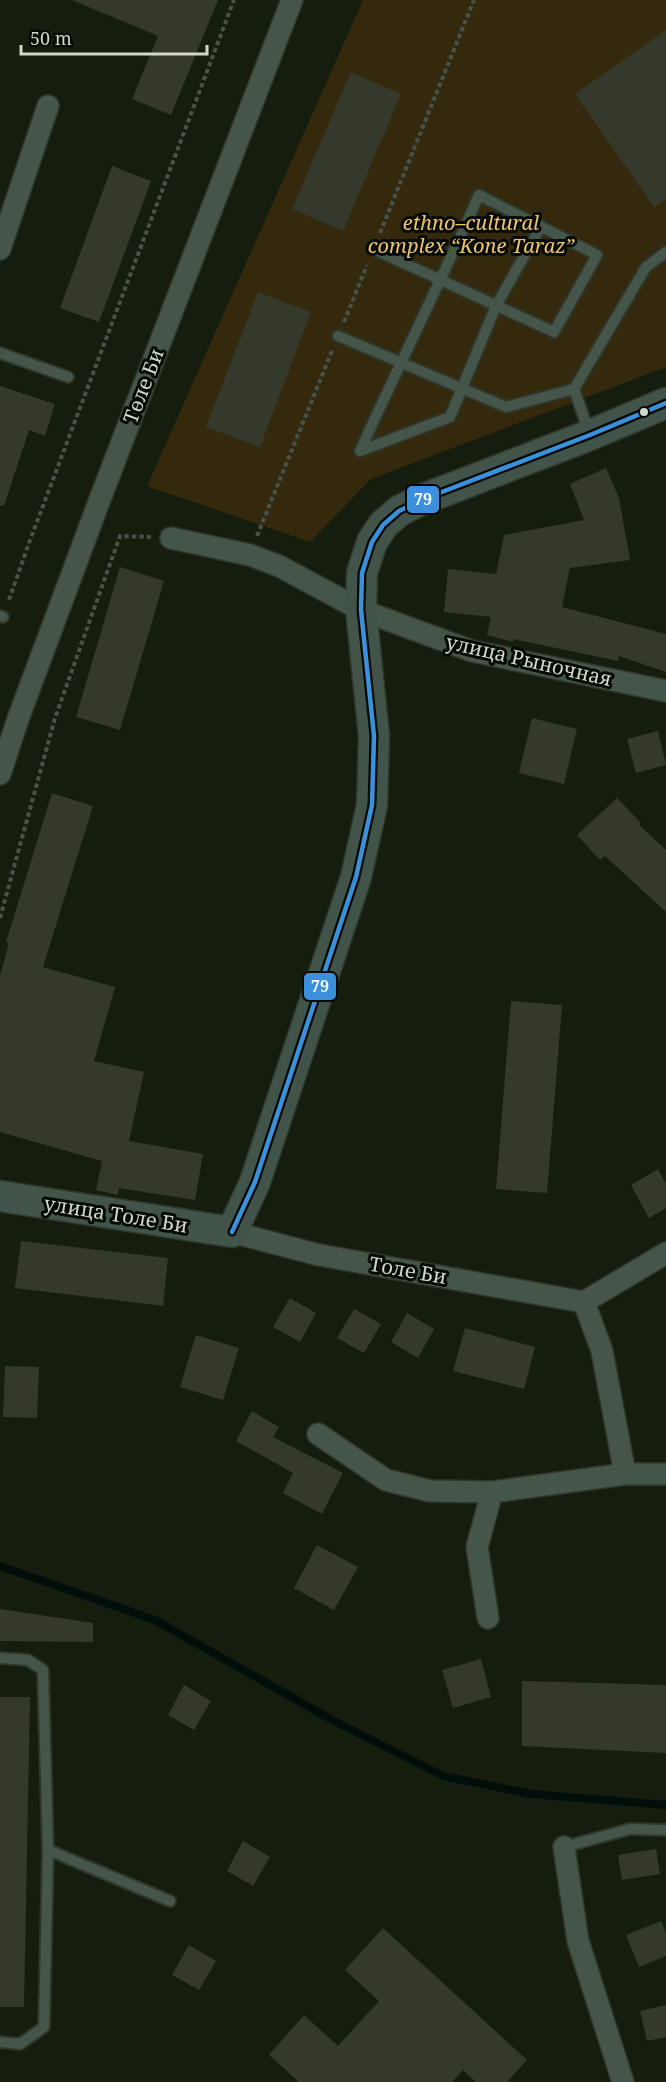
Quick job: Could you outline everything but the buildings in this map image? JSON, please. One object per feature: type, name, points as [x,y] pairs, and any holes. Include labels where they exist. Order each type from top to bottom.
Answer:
[{"type":"main road","points":[[232,1232],[255,1182],[352,888],[372,805],[374,736],[361,610],[362,573],[372,542],[383,525],[399,511],[421,500],[666,403]]},
{"type":"main road","name":"улица Толе Би","points":[[0,1196],[232,1232]]},
{"type":"street","name":"Төле Би","points":[[0,774],[18,719],[100,499],[292,0]]},
{"type":"street","points":[[0,249],[48,106]]},
{"type":"street","name":"улица Рыночная","points":[[171,537],[250,555],[279,566],[361,610],[472,651],[666,691]]},
{"type":"street","name":"Толе Би","points":[[232,1232],[320,1255],[584,1302]]},
{"type":"street","points":[[625,1474],[602,1351],[584,1302],[666,1253]]},
{"type":"street","points":[[318,1434],[386,1480],[430,1491],[492,1492],[625,1474],[666,1474]]},
{"type":"street","points":[[488,1618],[477,1547],[492,1492]]},
{"type":"street","points":[[564,1847],[578,1941],[623,2082]]},
{"type":"lane","points":[[373,249],[441,280],[496,306],[554,332],[597,255],[541,226],[479,195],[441,280],[400,362],[360,451],[450,417],[460,388],[496,306],[541,226]]},
{"type":"lane","points":[[338,336],[506,407],[574,389],[646,267],[666,252]]},
{"type":"lane","points":[[0,353],[68,377]]},
{"type":"lane","points":[[574,389],[590,435]]},
{"type":"lane","points":[[0,1658],[28,1660],[43,1670],[48,1850],[44,2027],[20,2044],[0,2042]]},
{"type":"lane","points":[[564,1847],[630,1829],[666,1830]]},
{"type":"lane","points":[[48,1850],[170,1901]]},
{"type":"path","points":[[2,617],[234,0]]},
{"type":"path","points":[[250,555],[474,0]]},
{"type":"path","points":[[0,918],[55,718],[120,536],[171,537]]},
{"type":"green space","name":"ethno–cultural complex “Kone Taraz”","points":[[363,0],[666,0],[666,367],[371,479],[310,542],[147,486]]},
{"type":"waterway","points":[[0,1566],[155,1620],[334,1721],[443,1776],[531,1794],[666,1805]]},
{"type":"transit line","name":"79","points":[[232,1232],[255,1182],[356,877],[372,805],[374,736],[361,610],[362,573],[372,542],[383,525],[399,511],[421,500],[666,403]]}]
